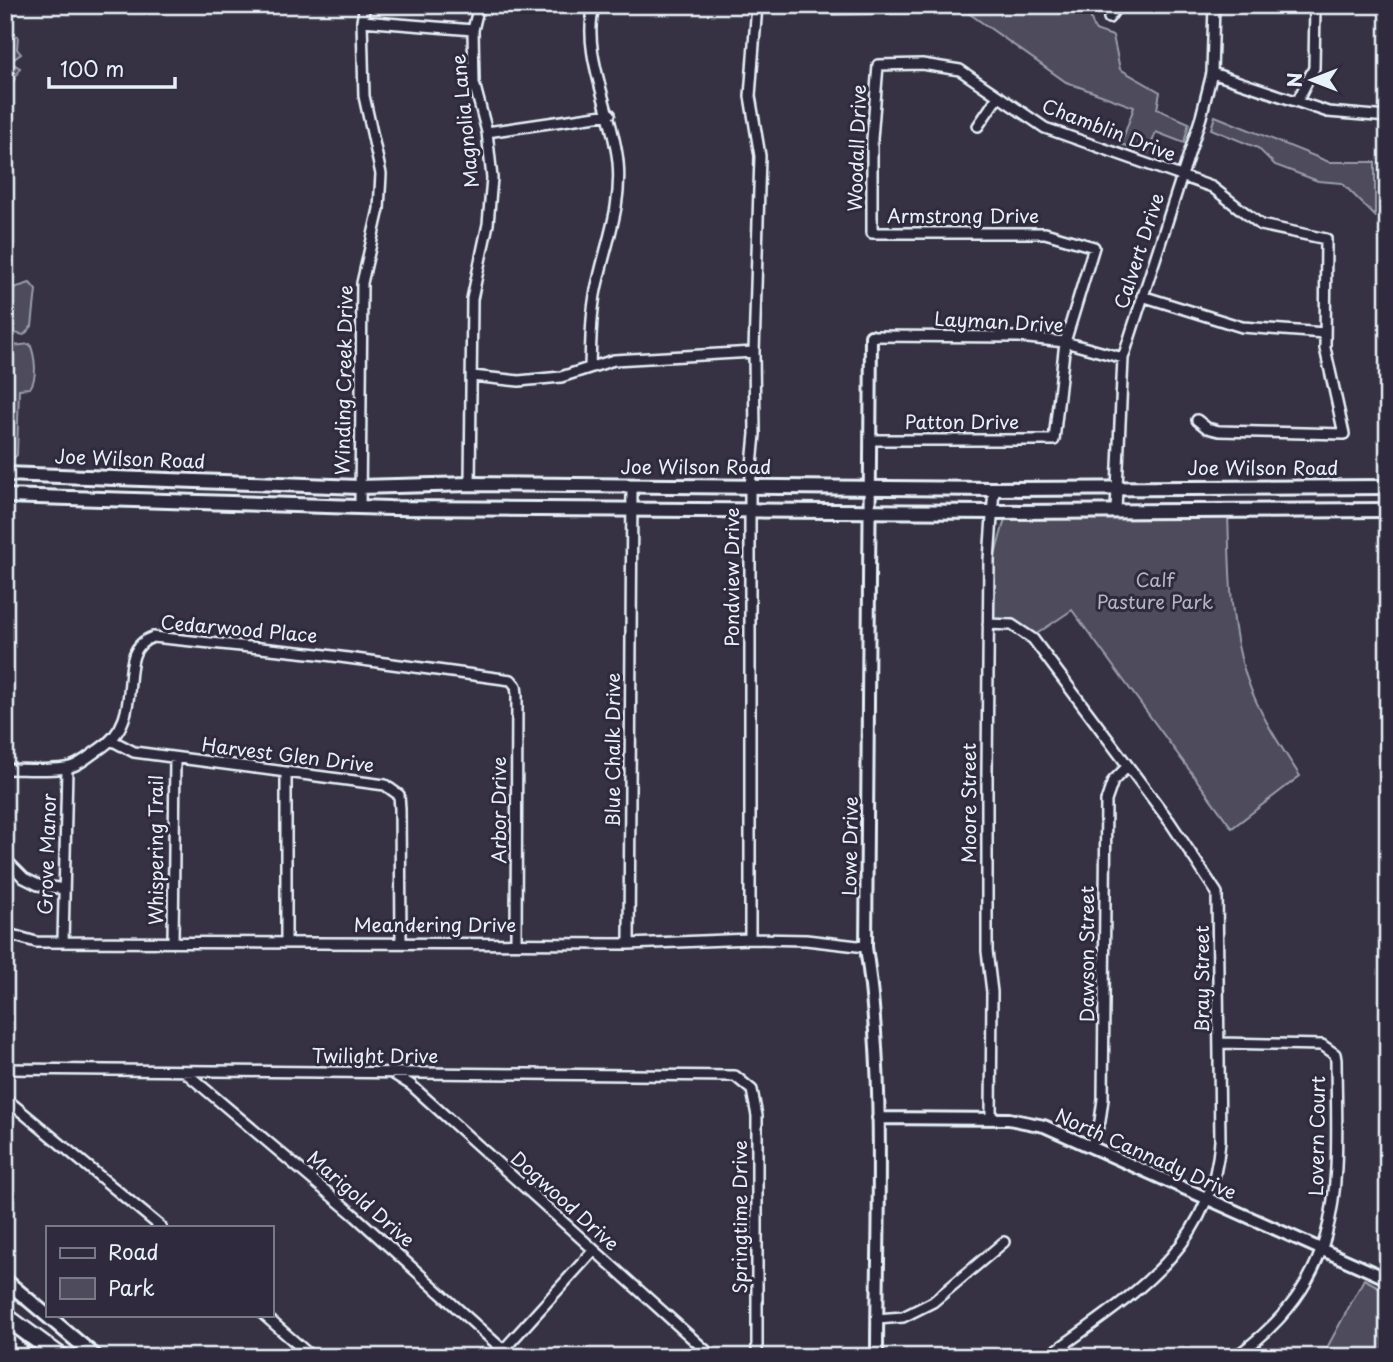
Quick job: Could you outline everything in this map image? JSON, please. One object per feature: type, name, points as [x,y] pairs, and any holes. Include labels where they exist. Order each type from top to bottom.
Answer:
[{"type":"highway","points":[[5,1316],[61,1357]]},
{"type":"highway","points":[[5,1339],[25,1357]]},
{"type":"main road","name":"Joe Wilson Road","points":[[5,474],[359,487],[470,484],[870,489],[1388,487]]},
{"type":"main road","points":[[5,496],[360,507],[632,510],[1388,510]]},
{"type":"main road","points":[[5,1280],[46,1315]]},
{"type":"main road","points":[[48,1316],[96,1357]]},
{"type":"street","name":"Winding Creek Drive","points":[[360,507],[362,283],[379,209],[381,174],[364,96],[362,21],[365,5]]},
{"type":"street","name":"Magnolia Lane","points":[[470,484],[472,299],[488,224],[492,178],[487,132],[474,83],[473,30],[479,5]]},
{"type":"street","points":[[590,367],[593,304],[618,205],[618,162],[610,114],[593,51],[592,14],[596,5]]},
{"type":"street","name":"Pondview Drive","points":[[750,939],[749,509],[755,434],[754,352],[760,156],[750,96],[757,5]]},
{"type":"street","points":[[1109,18],[1118,5]]},
{"type":"street","name":"Calvert Drive","points":[[1116,510],[1123,358],[1201,117],[1212,73],[1214,5]]},
{"type":"street","points":[[1298,100],[1314,68],[1315,5]]},
{"type":"street","points":[[362,21],[473,30]]},
{"type":"street","name":"Chamblin Drive","points":[[878,65],[922,64],[960,70],[997,98],[1045,128],[1212,187],[1261,225],[1326,239],[1325,333]]},
{"type":"street","name":"Woodall Drive","points":[[872,233],[872,139],[878,65]]},
{"type":"street","points":[[1212,73],[1349,116],[1388,117]]},
{"type":"street","points":[[978,126],[997,98]]},
{"type":"street","points":[[487,132],[610,114]]},
{"type":"street","name":"Armstrong Drive","points":[[872,233],[1045,233],[1094,247],[1065,342]]},
{"type":"street","points":[[1142,296],[1242,327],[1325,333],[1327,365],[1344,434],[1219,431],[1207,428],[1197,420]]},
{"type":"street","name":"Layman Drive","points":[[871,336],[964,335],[1065,342],[1123,358]]},
{"type":"street","name":"Lowe Drive","points":[[871,336],[866,947],[874,1004],[878,1118],[877,1357]]},
{"type":"street","name":"Patton Drive","points":[[870,440],[1054,440],[1065,342]]},
{"type":"street","points":[[472,376],[519,382],[561,377],[614,360],[754,352]]},
{"type":"street","name":"Blue Chalk Drive","points":[[629,944],[632,487]]},
{"type":"street","name":"Moore Street","points":[[991,1118],[992,992],[986,951],[989,560],[994,489]]},
{"type":"street","name":"Bray Street","points":[[988,624],[1012,625],[1033,639],[1177,832],[1217,893],[1219,1156],[1206,1200],[1184,1242],[1154,1278],[1047,1357]]},
{"type":"street","name":"Cedarwood Place","points":[[67,768],[111,740],[127,712],[131,656],[140,644],[153,637],[318,654],[511,680]]},
{"type":"street","name":"Arbor Drive","points":[[511,680],[516,686],[517,694],[516,943]]},
{"type":"street","name":"Harvest Glen Drive","points":[[111,740],[134,752],[286,772],[341,776],[385,785],[399,795],[401,942]]},
{"type":"street","name":"Whispering Trail","points":[[173,942],[175,758]]},
{"type":"street","name":"Dawson Street","points":[[1091,1147],[1100,1121],[1103,1099],[1105,801],[1113,780],[1127,767]]},
{"type":"street","points":[[5,769],[67,768]]},
{"type":"street","name":"Grove Manor","points":[[62,942],[67,768]]},
{"type":"street","points":[[286,772],[286,942]]},
{"type":"street","points":[[5,859],[24,878],[38,885],[64,888]]},
{"type":"street","name":"Meandering Drive","points":[[5,933],[36,942],[629,944],[750,939],[806,940],[866,947]]},
{"type":"street","name":"Lovern Court","points":[[1219,1044],[1322,1045],[1335,1054],[1336,1196],[1322,1251]]},
{"type":"street","name":"Twilight Drive","points":[[5,1069],[726,1075],[744,1081]]},
{"type":"street","name":"Marigold Drive","points":[[185,1072],[342,1205],[500,1353],[512,1357]]},
{"type":"street","name":"Dogwood Drive","points":[[392,1073],[411,1085],[713,1357]]},
{"type":"street","name":"Springtime Drive","points":[[744,1081],[756,1099],[757,1116],[757,1357]]},
{"type":"street","points":[[5,1098],[160,1226]]},
{"type":"street","name":"North Cannady Drive","points":[[878,1118],[991,1118],[1044,1126],[1388,1279]]},
{"type":"street","points":[[877,1319],[903,1317],[933,1302],[1004,1241]]},
{"type":"street","points":[[500,1353],[593,1251]]},
{"type":"street","points":[[1235,1357],[1259,1340],[1292,1306],[1322,1251]]},
{"type":"street","points":[[265,1316],[312,1357]]},
{"type":"green space","points":[[833,5],[1080,5],[1092,11],[1091,19],[1095,30],[1113,36],[1120,69],[1160,92],[1157,109],[1189,123],[1184,143],[1156,132],[1148,153],[1121,144],[1134,107],[1066,82],[967,12],[832,15]]},
{"type":"green space","points":[[5,12],[15,14],[9,34],[18,36],[17,49],[21,54],[10,62],[20,68],[9,90],[5,89]]},
{"type":"green space","points":[[1215,116],[1329,162],[1375,162],[1375,216],[1342,183],[1318,181],[1275,165],[1258,148],[1211,129]]},
{"type":"green space","points":[[30,283],[36,290],[32,326],[24,335],[5,331],[5,286],[11,289]]},
{"type":"green space","points":[[30,344],[35,372],[30,388],[19,389],[17,455],[11,460],[5,458],[5,347]]},
{"type":"green space","name":"Calf Pasture Park","points":[[1228,514],[1231,596],[1240,656],[1263,715],[1300,776],[1232,828],[1072,610],[1035,635],[996,620],[992,615],[993,563],[1006,515]]},
{"type":"green space","points":[[1364,1279],[1388,1292],[1388,1357],[1322,1357]]}]
